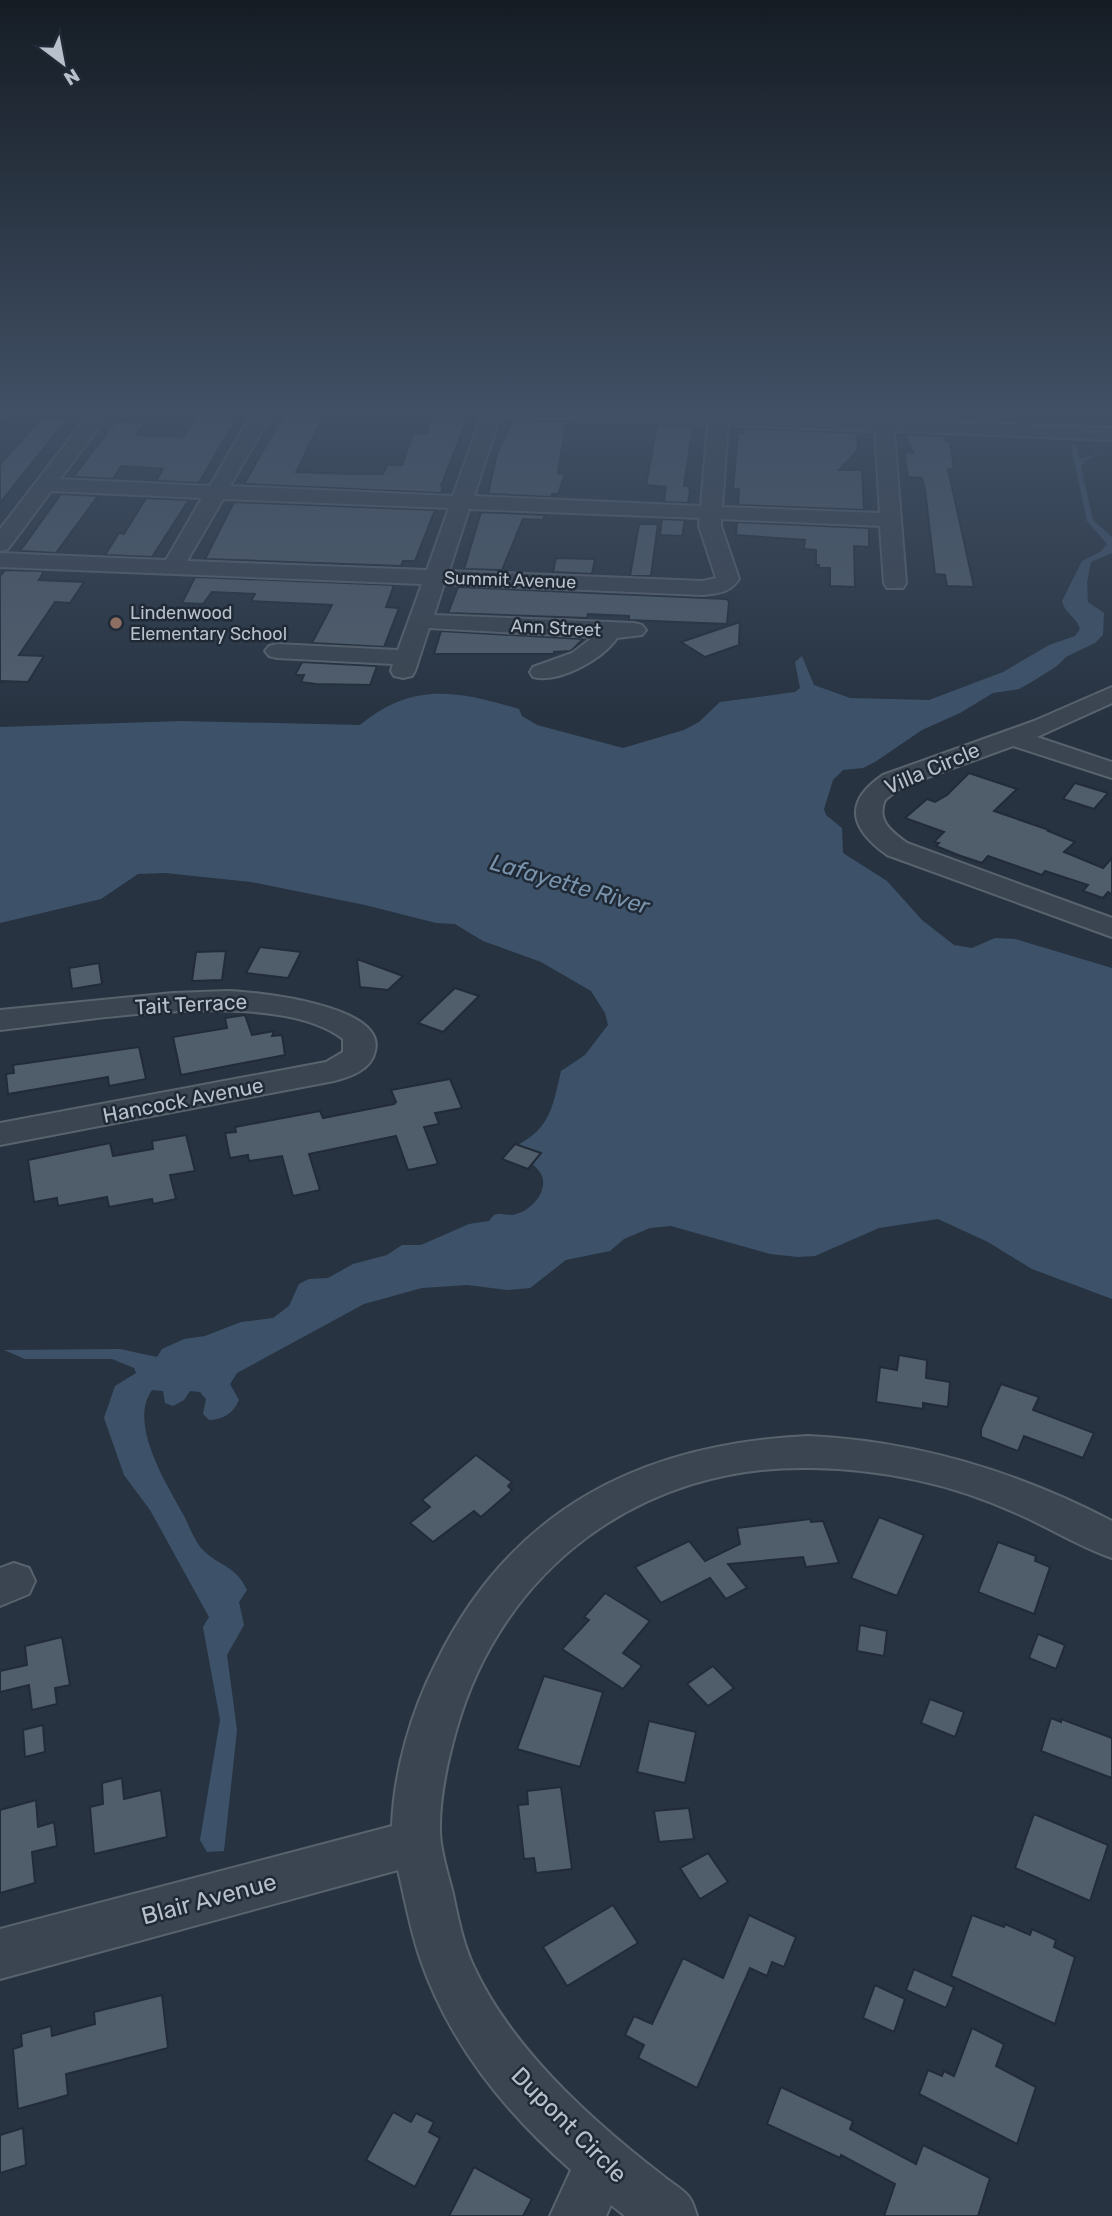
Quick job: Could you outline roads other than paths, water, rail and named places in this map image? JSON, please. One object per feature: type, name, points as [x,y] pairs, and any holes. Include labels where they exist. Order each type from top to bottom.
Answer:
[{"type":"street","points":[[0,544],[23,513]]},
{"type":"street","points":[[172,568],[204,513]]},
{"type":"street","points":[[277,651],[406,664],[456,513]]},
{"type":"street","name":"Summit Avenue","points":[[0,560],[710,588],[725,583],[728,579],[714,545],[709,513]]},
{"type":"street","points":[[720,513],[891,520]]},
{"type":"street","points":[[891,513],[895,583]]},
{"type":"street","name":"Ann Street","points":[[421,621],[622,630],[578,659],[542,672]]},
{"type":"street","name":"Villa Circle","points":[[1112,694],[1085,709],[880,788],[868,805],[869,819],[877,834],[897,849],[1112,928]]},
{"type":"street","points":[[1012,736],[1112,770]]},
{"type":"street","name":"Tait Terrace","points":[[0,1020],[184,1001],[257,1000],[319,1015],[351,1029],[359,1037],[359,1052]]},
{"type":"street","name":"Hancock Avenue","points":[[0,1134],[334,1071],[345,1066],[359,1052]]},
{"type":"street","name":"Dupont Circle","points":[[669,2216],[602,2163],[538,2101],[485,2036],[456,1986],[436,1935],[417,1842],[421,1780],[433,1721],[449,1678],[468,1639],[497,1595],[525,1563],[563,1531],[614,1499],[660,1479],[709,1463],[760,1454],[811,1451],[906,1461],[990,1484],[1080,1523],[1112,1541]]},
{"type":"street","name":"Blair Avenue","points":[[0,1954],[417,1842]]},
{"type":"street","points":[[578,2216],[602,2163]]},
{"type":"water","name":"Lafayette River","points":[[1085,513],[1092,513],[1093,520],[1112,537],[1112,553],[1091,562],[1087,582],[1088,602],[1104,613],[1103,635],[1095,643],[1066,657],[1057,666],[1019,689],[993,693],[960,713],[922,730],[875,762],[863,768],[843,770],[833,780],[824,809],[826,815],[842,828],[843,853],[887,881],[922,920],[954,945],[972,948],[995,938],[1015,939],[1112,968],[1112,1299],[1032,1269],[988,1242],[938,1219],[879,1228],[815,1256],[798,1257],[770,1254],[671,1226],[650,1228],[624,1239],[610,1251],[566,1260],[530,1288],[507,1290],[467,1285],[422,1288],[364,1304],[237,1373],[230,1384],[239,1400],[237,1405],[227,1415],[219,1418],[209,1420],[203,1414],[206,1399],[200,1392],[190,1391],[184,1400],[173,1406],[165,1403],[163,1391],[152,1390],[144,1419],[159,1470],[201,1548],[233,1571],[247,1590],[239,1602],[244,1625],[227,1655],[237,1730],[224,1851],[207,1852],[200,1840],[220,1720],[203,1627],[209,1617],[150,1510],[124,1475],[104,1418],[115,1386],[136,1373],[134,1368],[112,1359],[25,1359],[4,1350],[120,1349],[157,1357],[162,1349],[184,1339],[205,1336],[241,1322],[273,1318],[289,1306],[299,1284],[309,1279],[328,1278],[353,1264],[387,1255],[402,1245],[421,1245],[469,1224],[489,1221],[494,1215],[518,1214],[537,1199],[541,1193],[543,1178],[518,1145],[538,1131],[544,1123],[553,1105],[561,1071],[585,1055],[608,1025],[605,1013],[591,991],[541,962],[483,941],[455,924],[436,923],[365,905],[251,882],[165,873],[138,874],[101,899],[0,923],[0,727],[182,721],[360,725],[399,701],[436,694],[476,698],[519,709],[522,716],[537,725],[623,748],[684,730],[699,722],[720,702],[795,692],[800,688],[795,662],[802,656],[814,685],[850,698],[929,700],[1003,672],[1049,645],[1075,636],[1080,629],[1062,601],[1082,561],[1100,552],[1107,544],[1087,521]]},
{"type":"place","name":"Lindenwood Elementary School","points":[[116,623]]}]
